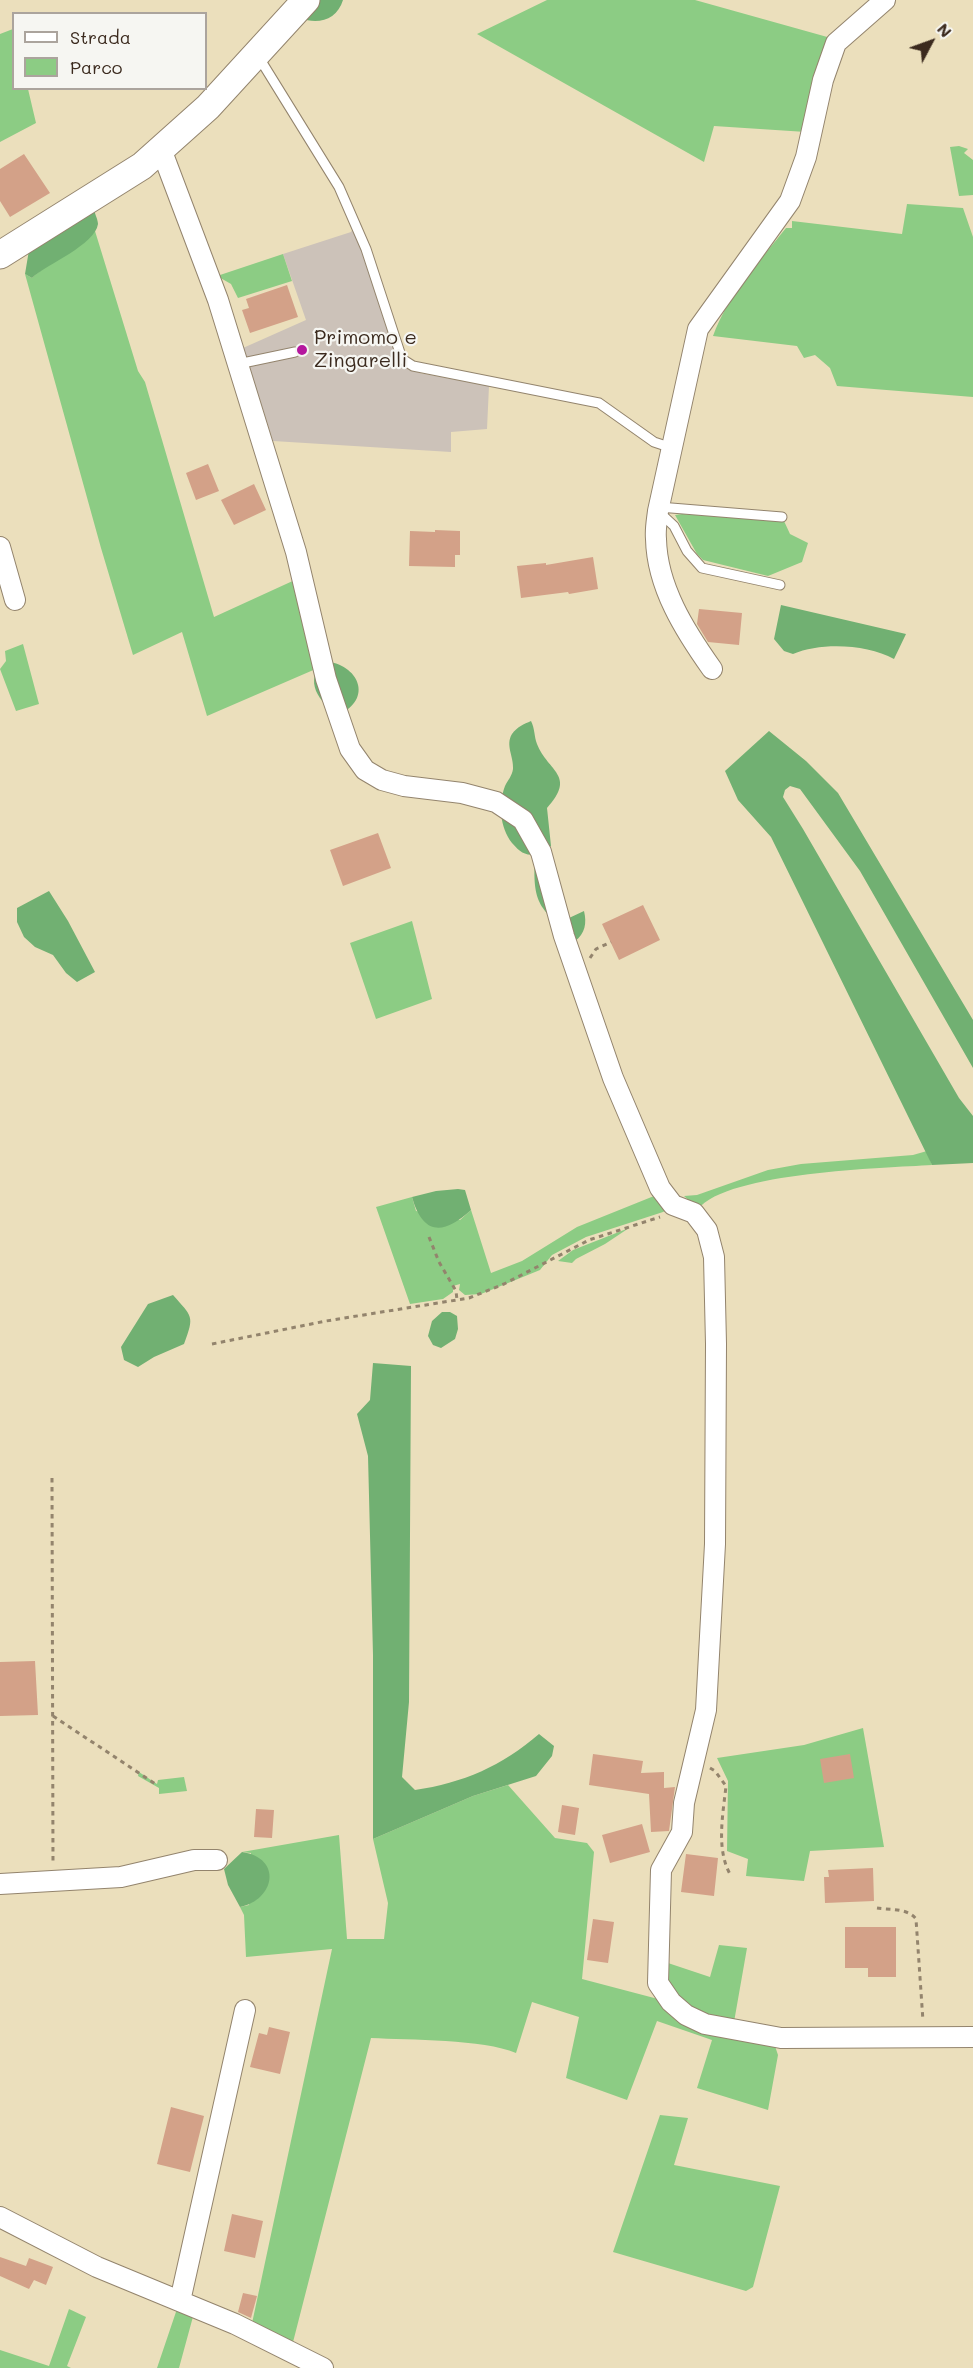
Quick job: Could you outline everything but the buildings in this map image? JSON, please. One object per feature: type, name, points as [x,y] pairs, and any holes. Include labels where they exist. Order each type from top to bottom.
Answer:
[{"type":"main road","points":[[0,255],[142,166],[208,107],[306,0]]},
{"type":"street","points":[[712,669],[687,632],[662,578],[656,539],[658,509],[698,329],[790,201],[806,156],[823,80],[836,44],[885,0]]},
{"type":"street","points":[[161,149],[218,300],[297,552],[326,679],[350,749],[365,770],[382,780],[404,786],[462,793],[496,802],[523,820],[541,852],[564,936],[613,1078],[660,1188],[676,1206],[694,1213],[707,1230],[714,1257],[716,1344],[715,1544],[706,1710],[684,1803],[682,1832],[661,1870],[658,1983],[671,2002],[686,2015],[705,2024],[781,2038],[973,2037]]},
{"type":"street","points":[[0,547],[15,600]]},
{"type":"street","points":[[0,1884],[121,1877],[194,1860],[217,1860]]},
{"type":"street","points":[[180,2301],[245,2010]]},
{"type":"street","points":[[0,2217],[97,2266],[235,2324],[323,2368]]},
{"type":"lane","points":[[257,54],[339,187],[366,249],[402,359],[412,366],[599,404],[654,442],[672,448]]},
{"type":"lane","points":[[238,364],[295,352]]},
{"type":"lane","points":[[658,509],[782,517]]},
{"type":"lane","points":[[658,509],[674,526],[687,551],[702,568],[780,585]]},
{"type":"path","points":[[589,963],[596,949],[611,942]]},
{"type":"path","points":[[212,1344],[326,1321],[469,1298],[504,1284],[589,1240],[658,1218],[676,1206]]},
{"type":"path","points":[[429,1237],[439,1263],[456,1291],[457,1300]]},
{"type":"path","points":[[49,1880],[53,1873],[52,1478]]},
{"type":"path","points":[[53,1716],[157,1785]]},
{"type":"path","points":[[694,1764],[715,1771],[726,1786],[722,1837],[725,1865],[730,1874]]},
{"type":"path","points":[[877,1908],[907,1912],[916,1919],[924,2038]]},
{"type":"shaded area","points":[[354,226],[404,364],[420,373],[489,386],[487,429],[451,432],[451,452],[273,441],[243,348],[306,320],[283,254],[351,232]]},
{"type":"green space","points":[[316,0],[343,0],[336,12],[326,19],[313,21],[300,18]]},
{"type":"green space","points":[[547,0],[695,0],[838,40],[806,132],[714,126],[704,162],[477,34]]},
{"type":"green space","points":[[12,29],[12,90],[28,90],[36,123],[0,142],[0,34]]},
{"type":"green space","points":[[959,146],[968,149],[964,153],[973,160],[973,195],[959,196],[950,147]]},
{"type":"green space","points":[[907,204],[963,208],[973,237],[973,397],[837,386],[830,368],[815,355],[804,358],[797,346],[713,336],[736,293],[786,228],[792,228],[792,221],[902,234]]},
{"type":"green space","points":[[94,210],[98,224],[89,239],[32,278],[25,274],[29,250]]},
{"type":"green space","points":[[95,231],[138,371],[145,382],[214,617],[297,579],[318,668],[207,716],[182,632],[133,655],[25,274],[32,278]]},
{"type":"green space","points":[[283,254],[292,281],[238,298],[231,284],[217,276]]},
{"type":"green space","points":[[675,515],[784,521],[790,534],[808,543],[802,562],[768,576],[703,560],[697,554]]},
{"type":"green space","points":[[781,605],[906,634],[894,659],[871,650],[844,646],[804,650],[793,654],[784,651],[774,639]]},
{"type":"green space","points":[[23,644],[39,704],[16,711],[0,669],[6,661],[5,651]]},
{"type":"green space","points":[[324,661],[346,668],[358,683],[359,692],[356,700],[338,715],[325,704],[316,691],[315,676]]},
{"type":"green space","points":[[531,721],[537,744],[560,781],[556,797],[547,808],[551,846],[544,852],[569,918],[584,911],[584,928],[575,941],[541,904],[535,885],[535,855],[525,854],[517,849],[508,837],[501,816],[503,793],[513,769],[510,738],[516,729]]},
{"type":"green space","points":[[769,731],[806,761],[838,793],[973,1020],[973,1068],[860,871],[800,789],[790,786],[785,790],[783,797],[959,1098],[973,1116],[973,1163],[932,1165],[771,837],[738,800],[725,771]]},
{"type":"green space","points":[[49,891],[95,972],[77,982],[66,973],[53,955],[35,947],[24,937],[17,922],[17,908]]},
{"type":"green space","points":[[412,921],[432,999],[376,1019],[350,943]]},
{"type":"green space","points":[[927,1151],[932,1165],[845,1170],[773,1180],[740,1187],[715,1197],[698,1209],[684,1196],[697,1195],[768,1170],[801,1164],[913,1155]]},
{"type":"green space","points":[[458,1189],[465,1190],[471,1210],[452,1224],[443,1227],[436,1228],[428,1225],[422,1219],[412,1197]]},
{"type":"green space","points":[[659,1194],[668,1209],[586,1237],[552,1255],[540,1270],[481,1294],[465,1295],[459,1290],[460,1284],[453,1286],[453,1292],[443,1299],[410,1304],[376,1207],[412,1197],[416,1211],[460,1220],[471,1210],[491,1273],[522,1261],[577,1227]]},
{"type":"green space","points":[[629,1228],[572,1263],[558,1261],[573,1250]]},
{"type":"green space","points":[[173,1295],[190,1317],[190,1327],[184,1344],[138,1367],[124,1360],[121,1347],[148,1304]]},
{"type":"green space","points":[[442,1312],[450,1312],[457,1316],[458,1329],[455,1339],[441,1348],[433,1345],[428,1336],[432,1321]]},
{"type":"green space","points":[[373,1363],[411,1366],[409,1702],[402,1777],[415,1790],[433,1787],[466,1778],[496,1764],[539,1734],[554,1746],[552,1756],[536,1776],[473,1796],[373,1839],[373,1655],[368,1456],[357,1414],[370,1400]]},
{"type":"green space","points":[[863,1728],[884,1847],[810,1851],[804,1881],[746,1876],[748,1859],[727,1851],[728,1781],[717,1758],[804,1745]]},
{"type":"green space","points":[[139,1772],[157,1784],[158,1780],[184,1777],[187,1791],[159,1794],[159,1788],[138,1776]]},
{"type":"green space","points":[[508,1785],[555,1838],[587,1843],[594,1852],[582,1979],[658,1999],[774,2043],[778,2055],[768,2110],[697,2088],[712,2040],[657,2021],[627,2100],[566,2078],[579,2017],[532,2002],[516,2053],[502,2048],[466,2043],[371,2038],[292,2346],[251,2328],[332,1949],[246,1957],[244,1915],[240,1907],[249,1905],[251,1853],[242,1852],[339,1835],[347,1939],[384,1939],[388,1903],[373,1839],[473,1796]]},
{"type":"green space","points":[[242,1852],[264,1862],[269,1870],[270,1879],[261,1896],[252,1903],[240,1907],[228,1885],[224,1869]]},
{"type":"green space","points":[[719,1945],[747,1948],[734,2022],[698,2013],[666,1985],[665,1962],[710,1977]]},
{"type":"green space","points":[[660,2115],[688,2118],[674,2165],[780,2186],[753,2287],[746,2291],[613,2252]]},
{"type":"green space","points":[[178,2306],[194,2313],[179,2368],[157,2368]]},
{"type":"green space","points":[[69,2309],[86,2317],[67,2366],[71,2368],[0,2368],[0,2350],[49,2366]]},
{"type":"place","name":"Primomo e Zingarelli","points":[[302,350]]}]
